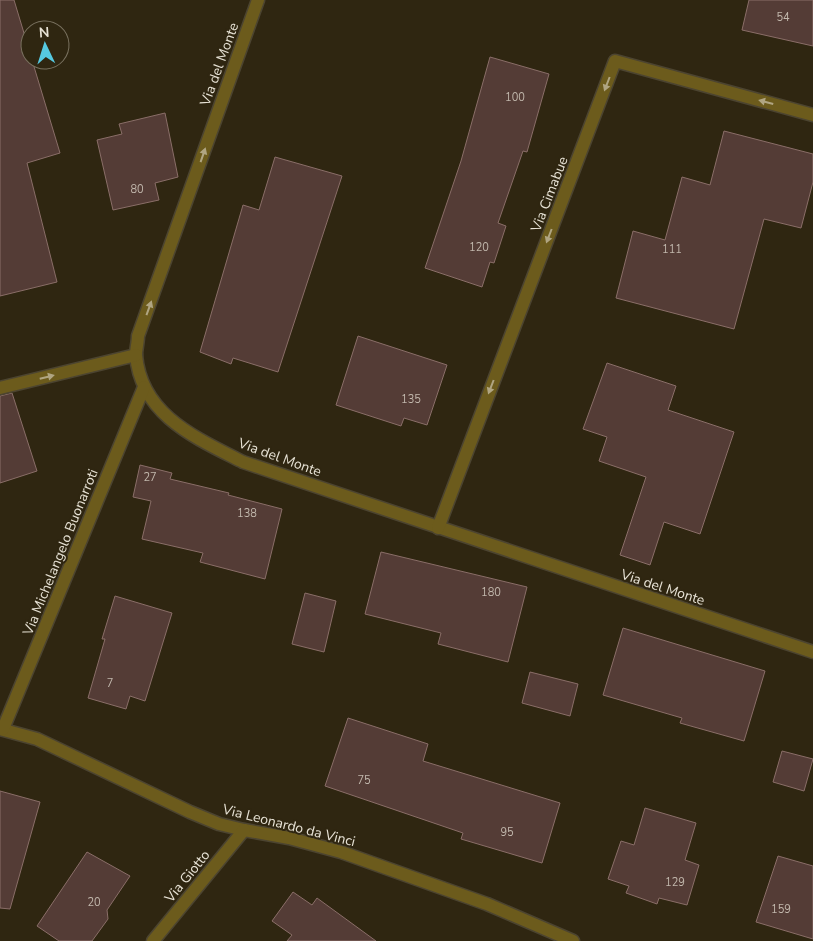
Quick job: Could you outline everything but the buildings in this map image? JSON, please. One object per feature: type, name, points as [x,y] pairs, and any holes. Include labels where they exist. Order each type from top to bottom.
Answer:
[{"type":"street","name":"Via del Monte","points":[[258,0],[138,336],[136,355],[144,387],[152,401],[165,415],[196,438],[243,462],[813,652]]},
{"type":"street","name":"Via Cimabue","points":[[438,528],[615,61],[813,115]]},
{"type":"street","points":[[0,388],[136,355]]},
{"type":"street","name":"Via Michelangelo Buonarroti","points":[[1,728],[144,387]]},
{"type":"street","name":"Via Leonardo da Vinci","points":[[1,728],[37,739],[218,824],[288,838],[341,852],[487,904],[573,941]]},
{"type":"street","name":"Via Giotto","points":[[153,941],[244,830]]}]
